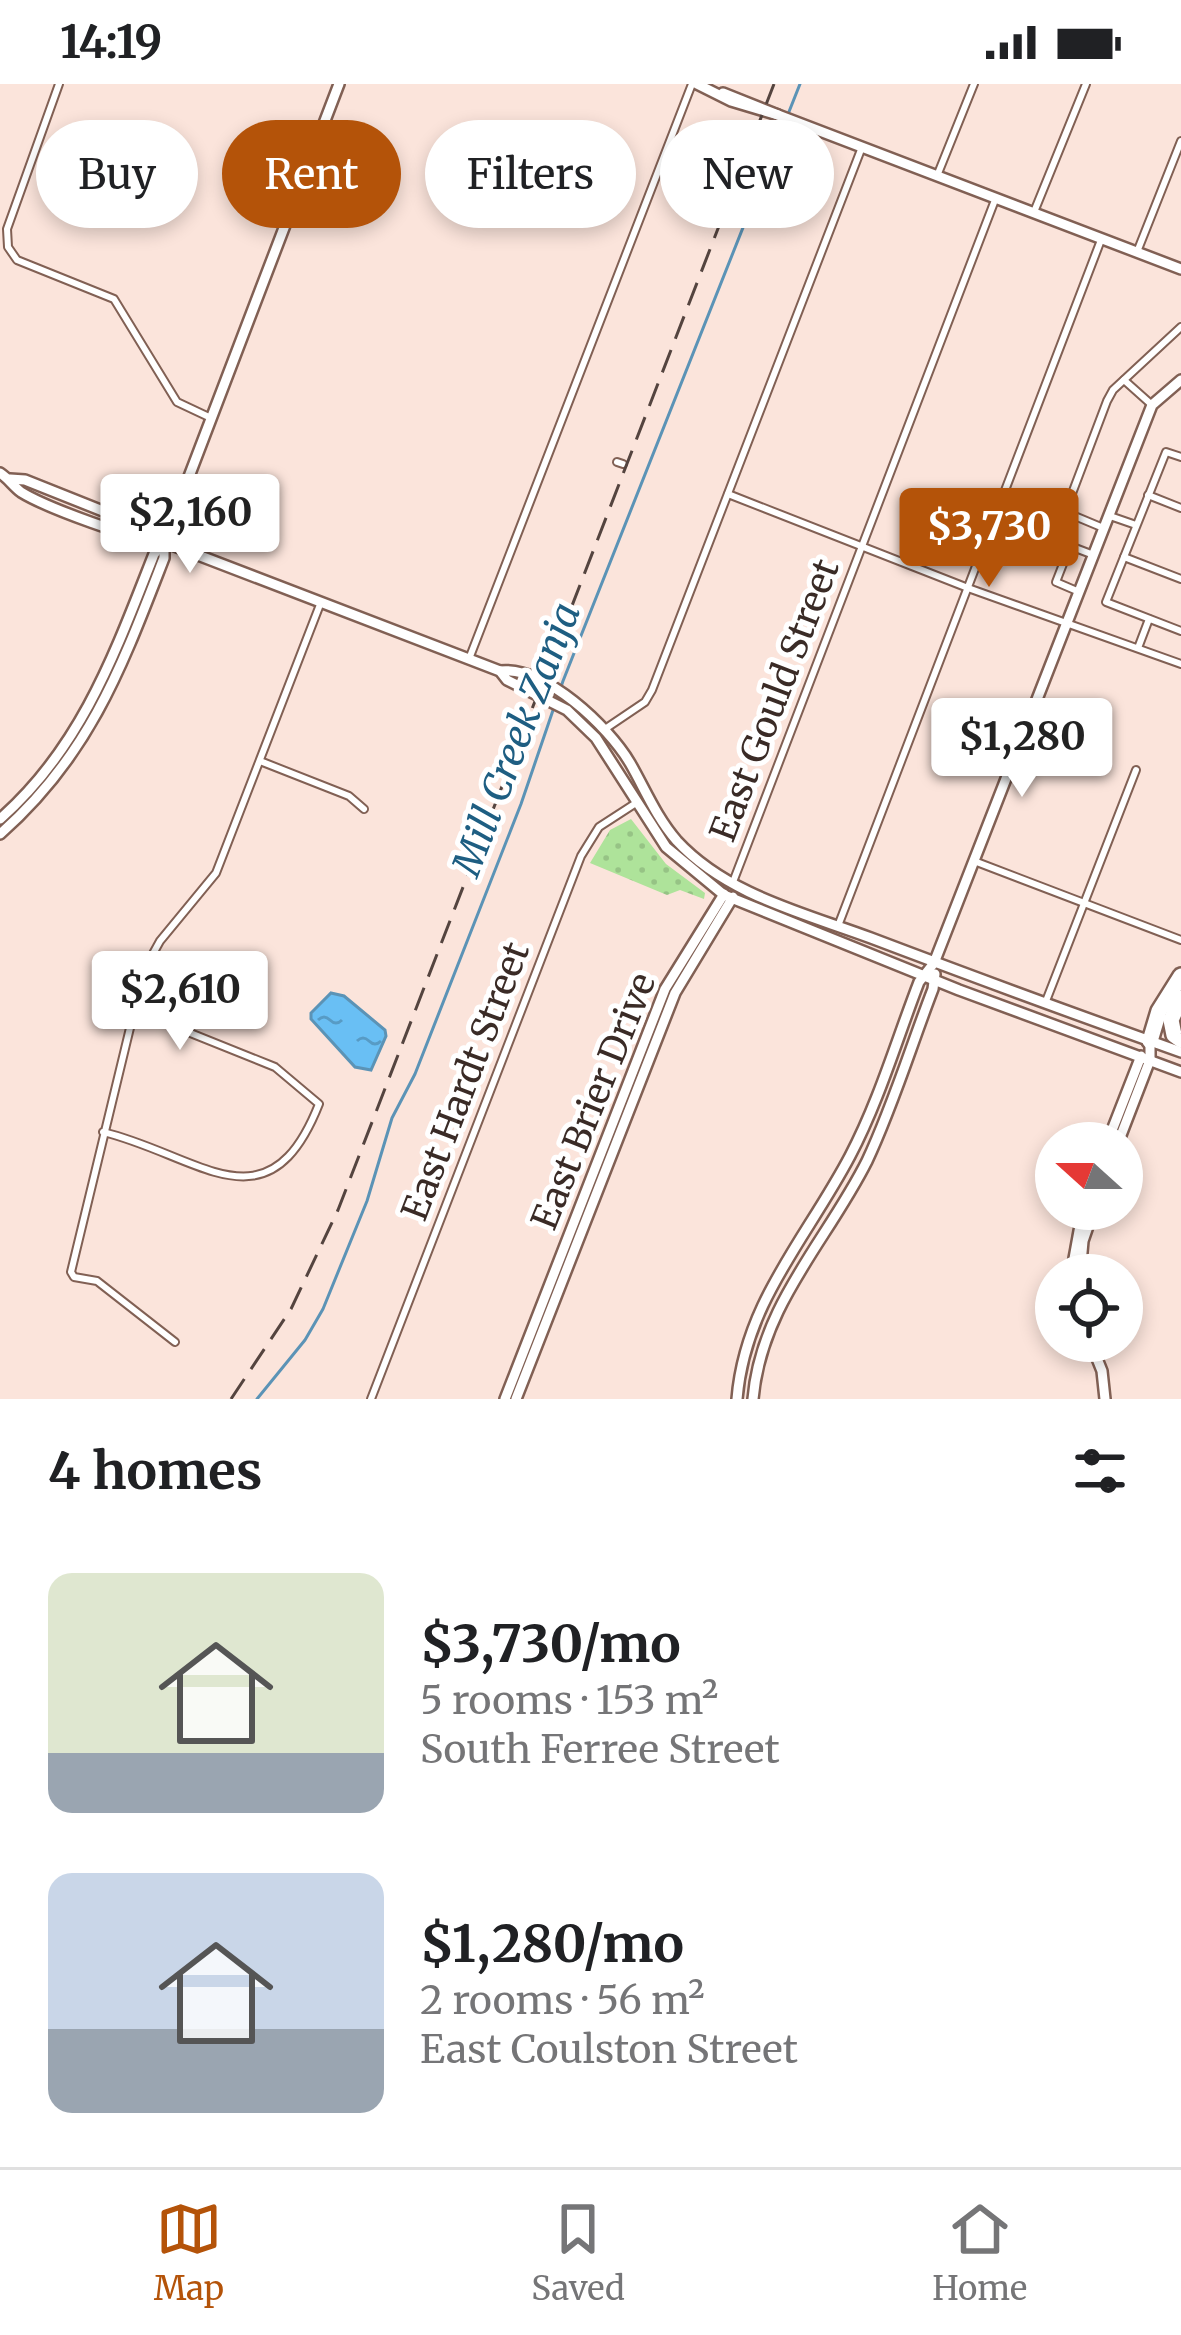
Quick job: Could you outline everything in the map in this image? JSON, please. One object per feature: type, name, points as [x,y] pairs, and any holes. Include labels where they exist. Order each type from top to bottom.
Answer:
[{"type":"highway","points":[[1150,1041],[1159,1011],[1181,976]]},
{"type":"highway","points":[[1181,998],[1171,1020],[1174,1035],[1181,1040]]},
{"type":"main road","points":[[1,828],[85,717],[105,680],[154,554],[164,542],[339,84]]},
{"type":"main road","points":[[694,84],[734,95],[1181,269]]},
{"type":"main road","points":[[753,1399],[762,1350],[776,1313],[866,1161],[934,963],[1152,404],[1181,380]]},
{"type":"main road","points":[[5,476],[469,658],[500,671],[507,680],[568,697],[600,734],[676,858],[729,893],[930,977],[1181,1072]]},
{"type":"main road","points":[[549,693],[600,734]]},
{"type":"main road","points":[[729,893],[838,926],[1181,1052]]},
{"type":"main road","name":"East Brier Drive","points":[[505,1399],[664,989],[729,893]]},
{"type":"main road","name":"East Brier Drive","points":[[517,1399],[675,993],[729,893]]},
{"type":"main road","points":[[737,1399],[746,1345],[760,1304],[852,1153],[930,977]]},
{"type":"main road","points":[[1024,1014],[1044,1004]]},
{"type":"main road","points":[[1125,1122],[1150,1041]]},
{"type":"main road","points":[[1116,1122],[1145,1058]]},
{"type":"main road","points":[[1098,1362],[1105,1399]]},
{"type":"street","points":[[59,84],[7,230],[8,248],[27,265],[114,299],[172,396],[211,418]]},
{"type":"street","points":[[469,658],[694,84]]},
{"type":"street","points":[[937,176],[974,84]]},
{"type":"street","points":[[1034,212],[1086,84]]},
{"type":"street","points":[[1137,252],[1181,141]]},
{"type":"street","points":[[600,734],[649,696],[862,147]]},
{"type":"street","name":"East Gould Street","points":[[729,893],[995,198]]},
{"type":"street","points":[[838,926],[1102,239]]},
{"type":"street","points":[[1102,527],[1065,512],[1107,401],[1181,328]]},
{"type":"street","points":[[1124,380],[1152,404]]},
{"type":"street","points":[[1181,457],[1166,452],[1106,602],[1181,631]]},
{"type":"street","points":[[728,494],[968,588],[1181,664]]},
{"type":"street","points":[[1148,495],[1181,508]]},
{"type":"street","points":[[1107,514],[1136,525]]},
{"type":"street","points":[[1076,591],[1056,582],[1070,546],[1091,554]]},
{"type":"street","points":[[1124,557],[1181,579]]},
{"type":"street","points":[[175,1342],[97,1281],[74,1277],[71,1272],[133,1010],[152,953],[216,873],[321,602]]},
{"type":"street","points":[[1138,648],[1149,619]]},
{"type":"street","points":[[260,760],[350,796],[364,809]]},
{"type":"street","points":[[1044,1004],[1136,770]]},
{"type":"street","name":"East Hardt Street","points":[[371,1399],[581,856],[599,827],[641,800]]},
{"type":"street","points":[[974,861],[1181,940]]},
{"type":"street","points":[[103,1132],[247,1179],[268,1174],[289,1160],[319,1104],[281,1070],[133,1010]]},
{"type":"green space","points":[[631,819],[666,864],[705,893],[704,899],[680,890],[667,895],[590,863],[610,830]]},
{"type":"water","points":[[331,993],[344,996],[385,1030],[371,1070],[355,1067],[311,1019],[311,1013]]},
{"type":"waterway","name":"Mill Creek Zanja","points":[[257,1399],[305,1340],[323,1309],[367,1201],[392,1118],[415,1074],[521,804],[563,681],[800,84]]},
{"type":"railway","points":[[231,1399],[291,1309],[338,1210],[774,84]]}]
